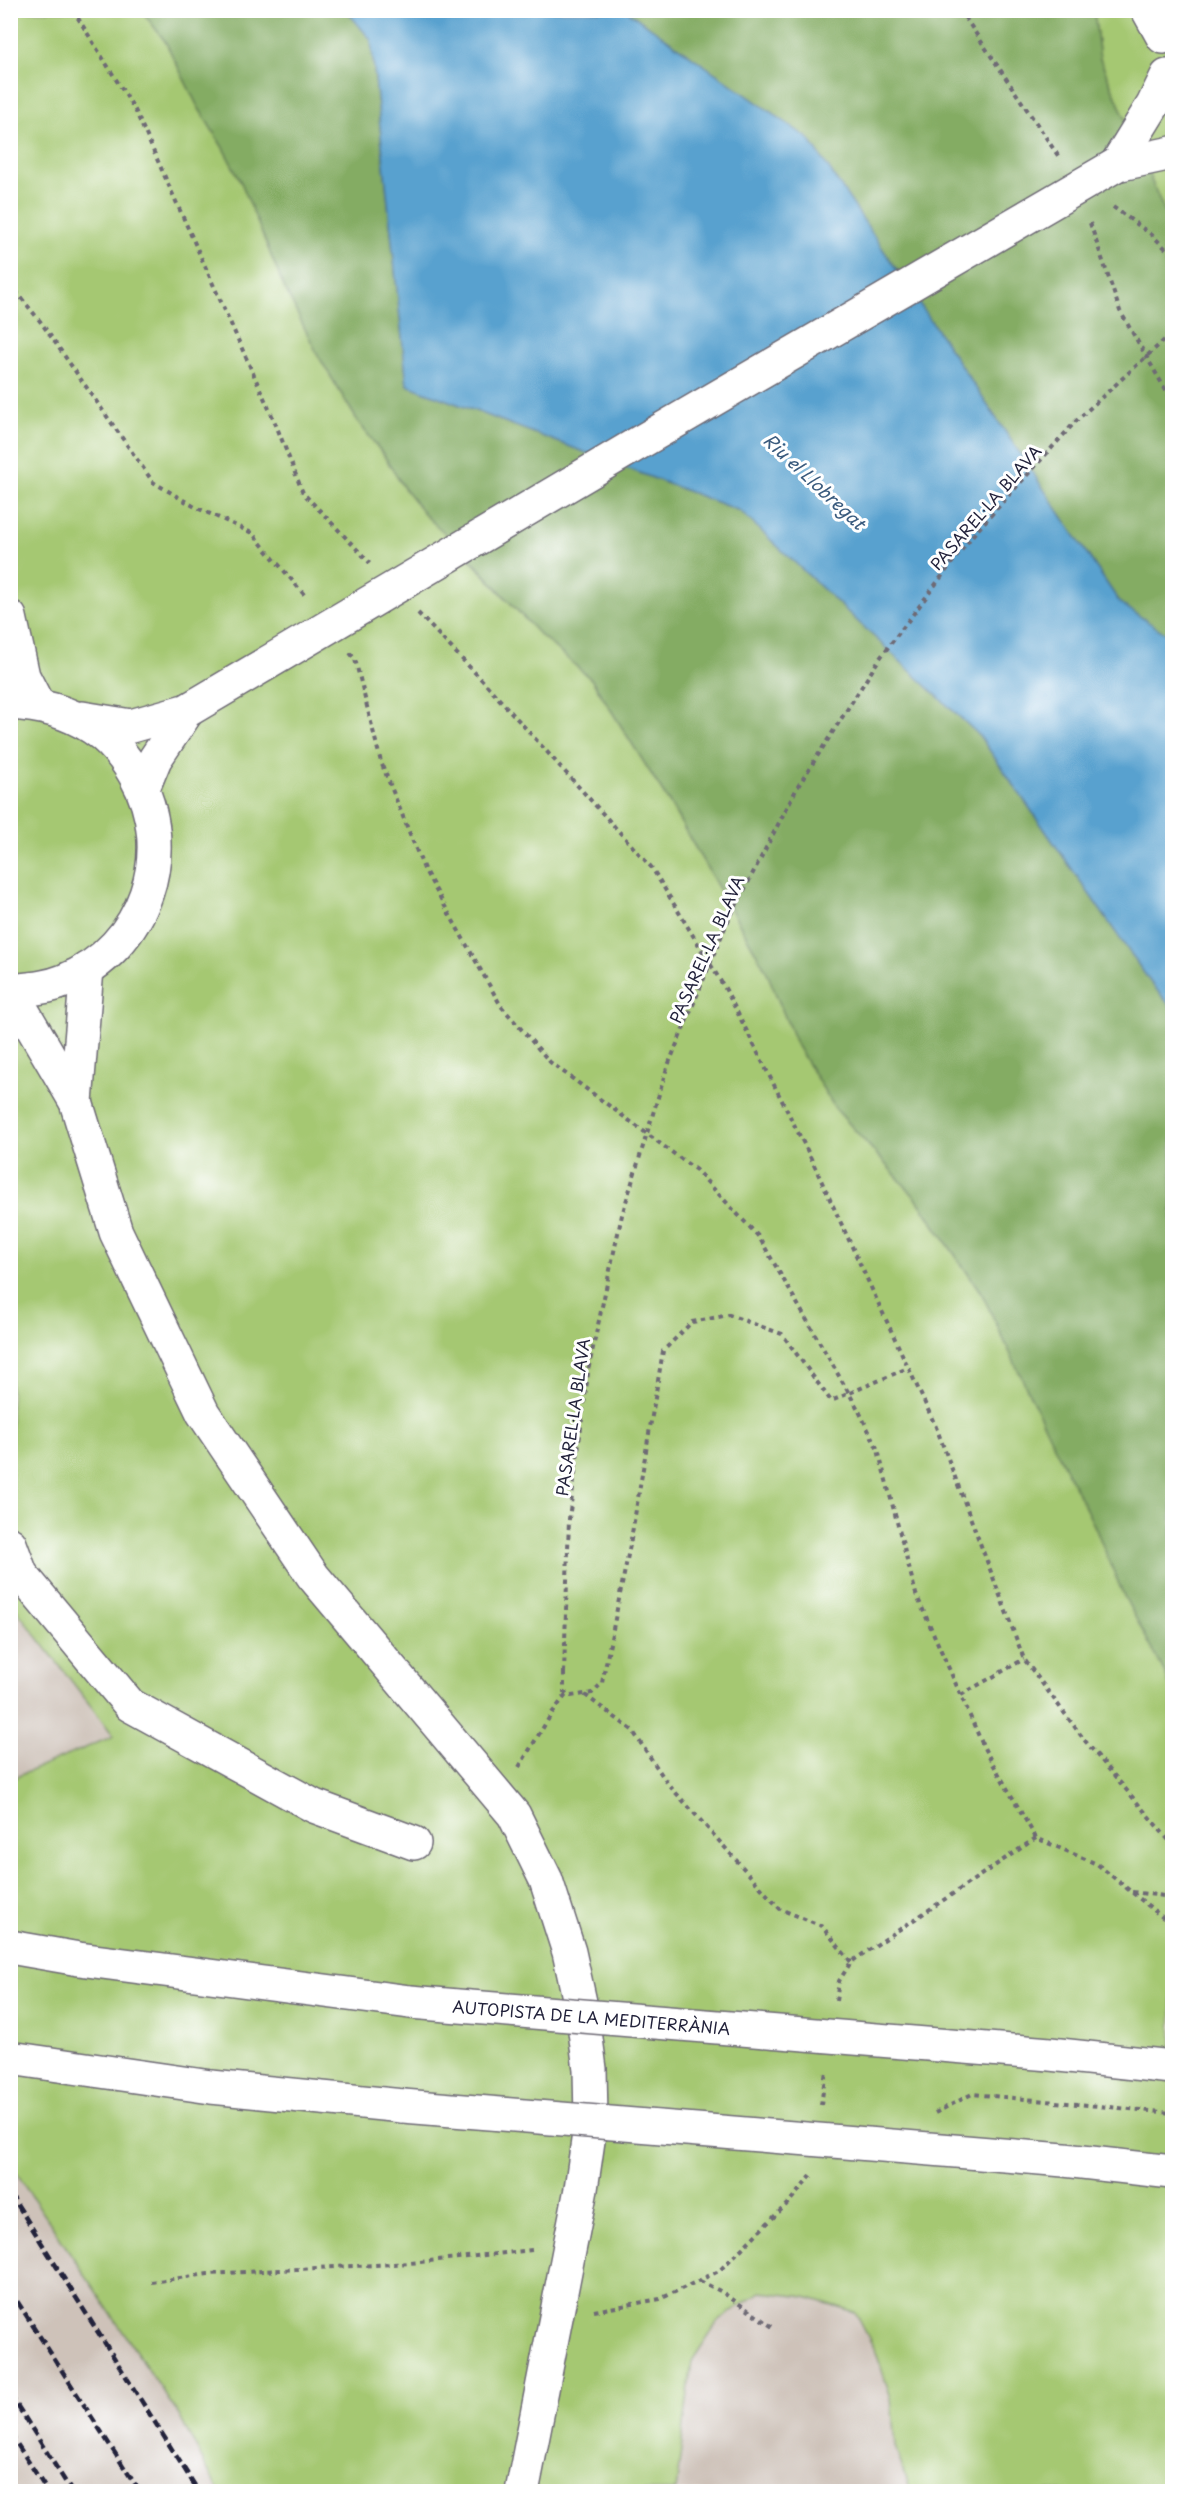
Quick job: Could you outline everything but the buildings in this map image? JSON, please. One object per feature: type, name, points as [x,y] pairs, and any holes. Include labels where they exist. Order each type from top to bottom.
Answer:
[{"type":"main road","points":[[1116,165],[1170,84],[1158,19]]},
{"type":"main road","points":[[10,617],[23,676],[24,704],[71,716],[131,726],[188,710],[647,438],[1116,165],[1173,153]]},
{"type":"main road","points":[[143,788],[155,759],[188,710]]},
{"type":"main road","points":[[71,716],[94,728],[114,746],[130,766],[143,788],[152,816],[155,845],[150,884],[144,903],[130,928],[111,951],[87,969],[64,981],[11,991],[76,1102],[116,1232],[203,1413],[313,1576],[514,1815],[546,1880],[569,1952],[584,2016],[590,2068],[591,2120],[570,2246],[522,2492]]},
{"type":"main road","points":[[76,1102],[87,969]]},
{"type":"main road","points":[[10,1544],[21,1574],[130,1706],[314,1806],[414,1843]]},
{"type":"main road","name":"AUTOPISTA DE LA MEDITERRÀNIA","points":[[10,1947],[78,1959],[410,2002],[1050,2054],[1173,2067]]},
{"type":"main road","points":[[10,2058],[211,2087],[403,2106],[1064,2160],[1173,2172]]},
{"type":"path","points":[[73,10],[135,110],[274,420],[303,493],[376,569]]},
{"type":"path","points":[[960,10],[1062,161]]},
{"type":"path","points":[[1104,200],[1152,235],[1173,255]]},
{"type":"path","points":[[1086,213],[1120,311],[1173,401]]},
{"type":"path","points":[[10,284],[40,321],[153,482],[195,507],[252,533],[313,606]]},
{"type":"path","name":"PASAREL·LA BLAVA","points":[[566,1695],[562,1683],[569,1520],[591,1355],[622,1215],[664,1079],[726,925],[797,788],[879,658],[981,526],[1077,420],[1173,333]]},
{"type":"path","points":[[417,612],[482,680],[652,868],[726,990],[807,1150],[936,1427],[1024,1659],[1086,1742],[1173,1844]]},
{"type":"path","points":[[348,650],[355,659],[381,762],[424,869],[501,1006],[550,1062],[696,1170],[759,1237],[878,1450],[916,1594],[985,1750],[1036,1838],[1097,1864],[1173,1925]]},
{"type":"path","points":[[500,1797],[552,1713],[566,1695],[592,1694],[602,1683],[630,1545],[663,1352],[692,1322],[729,1316],[782,1334],[831,1401],[908,1368]]},
{"type":"path","points":[[961,1695],[1024,1659]]},
{"type":"path","points":[[585,1695],[632,1730],[668,1784],[780,1909],[822,1926],[851,1962]]},
{"type":"path","points":[[835,2004],[839,1981],[851,1962],[1036,1838]]},
{"type":"path","points":[[1132,1892],[1173,1897]]},
{"type":"path","points":[[821,2108],[827,2061]]},
{"type":"path","points":[[558,2309],[585,2312],[660,2299],[719,2271],[789,2202],[812,2176],[813,2165]]},
{"type":"path","points":[[151,2282],[208,2274],[410,2264],[570,2246]]},
{"type":"path","points":[[699,2281],[722,2292],[774,2328]]},
{"type":"shaded area","points":[[10,1603],[114,1736],[11,1779],[10,1779]]},
{"type":"shaded area","points":[[10,2165],[178,2414],[219,2491],[11,2491]]},
{"type":"shaded area","points":[[761,2292],[806,2297],[855,2312],[876,2352],[891,2398],[895,2446],[910,2491],[676,2492],[692,2361],[718,2321]]},
{"type":"green space","points":[[11,11],[142,11],[165,41],[198,107],[241,182],[284,287],[319,357],[359,423],[383,454],[404,488],[538,633],[592,680],[669,802],[766,970],[797,1046],[835,1108],[916,1198],[982,1294],[1095,1527],[1124,1596],[1165,1673],[1172,1692],[1172,2491],[910,2491],[895,2446],[891,2398],[876,2352],[855,2312],[806,2297],[761,2292],[718,2321],[692,2361],[676,2491],[219,2491],[178,2414],[11,2165],[11,1779],[114,1736],[11,1603]]},
{"type":"green space","points":[[142,11],[347,11],[371,40],[407,385],[740,511],[979,735],[1151,983],[1172,1008],[1172,1692],[1165,1673],[1124,1596],[1095,1527],[982,1294],[916,1198],[835,1108],[797,1046],[766,970],[669,802],[592,680],[538,633],[457,544],[427,517],[359,423],[319,357],[284,287],[241,182],[198,107],[165,41]]},
{"type":"green space","points":[[627,11],[1094,11],[1100,59],[1165,213],[1172,223],[1172,638],[1120,603],[809,139]]},
{"type":"green space","points":[[1094,11],[1172,11],[1172,223],[1165,213],[1100,59]]},
{"type":"water","name":"Riu el Llobregat","points":[[347,11],[627,11],[809,139],[1120,603],[1172,638],[1172,1008],[1151,983],[979,735],[740,511],[407,385],[371,40]]},
{"type":"railway","points":[[10,2193],[199,2492]]},
{"type":"railway","points":[[10,2290],[140,2492]]},
{"type":"railway","points":[[10,2394],[72,2492]]},
{"type":"railway","points":[[10,2433],[48,2492]]}]
